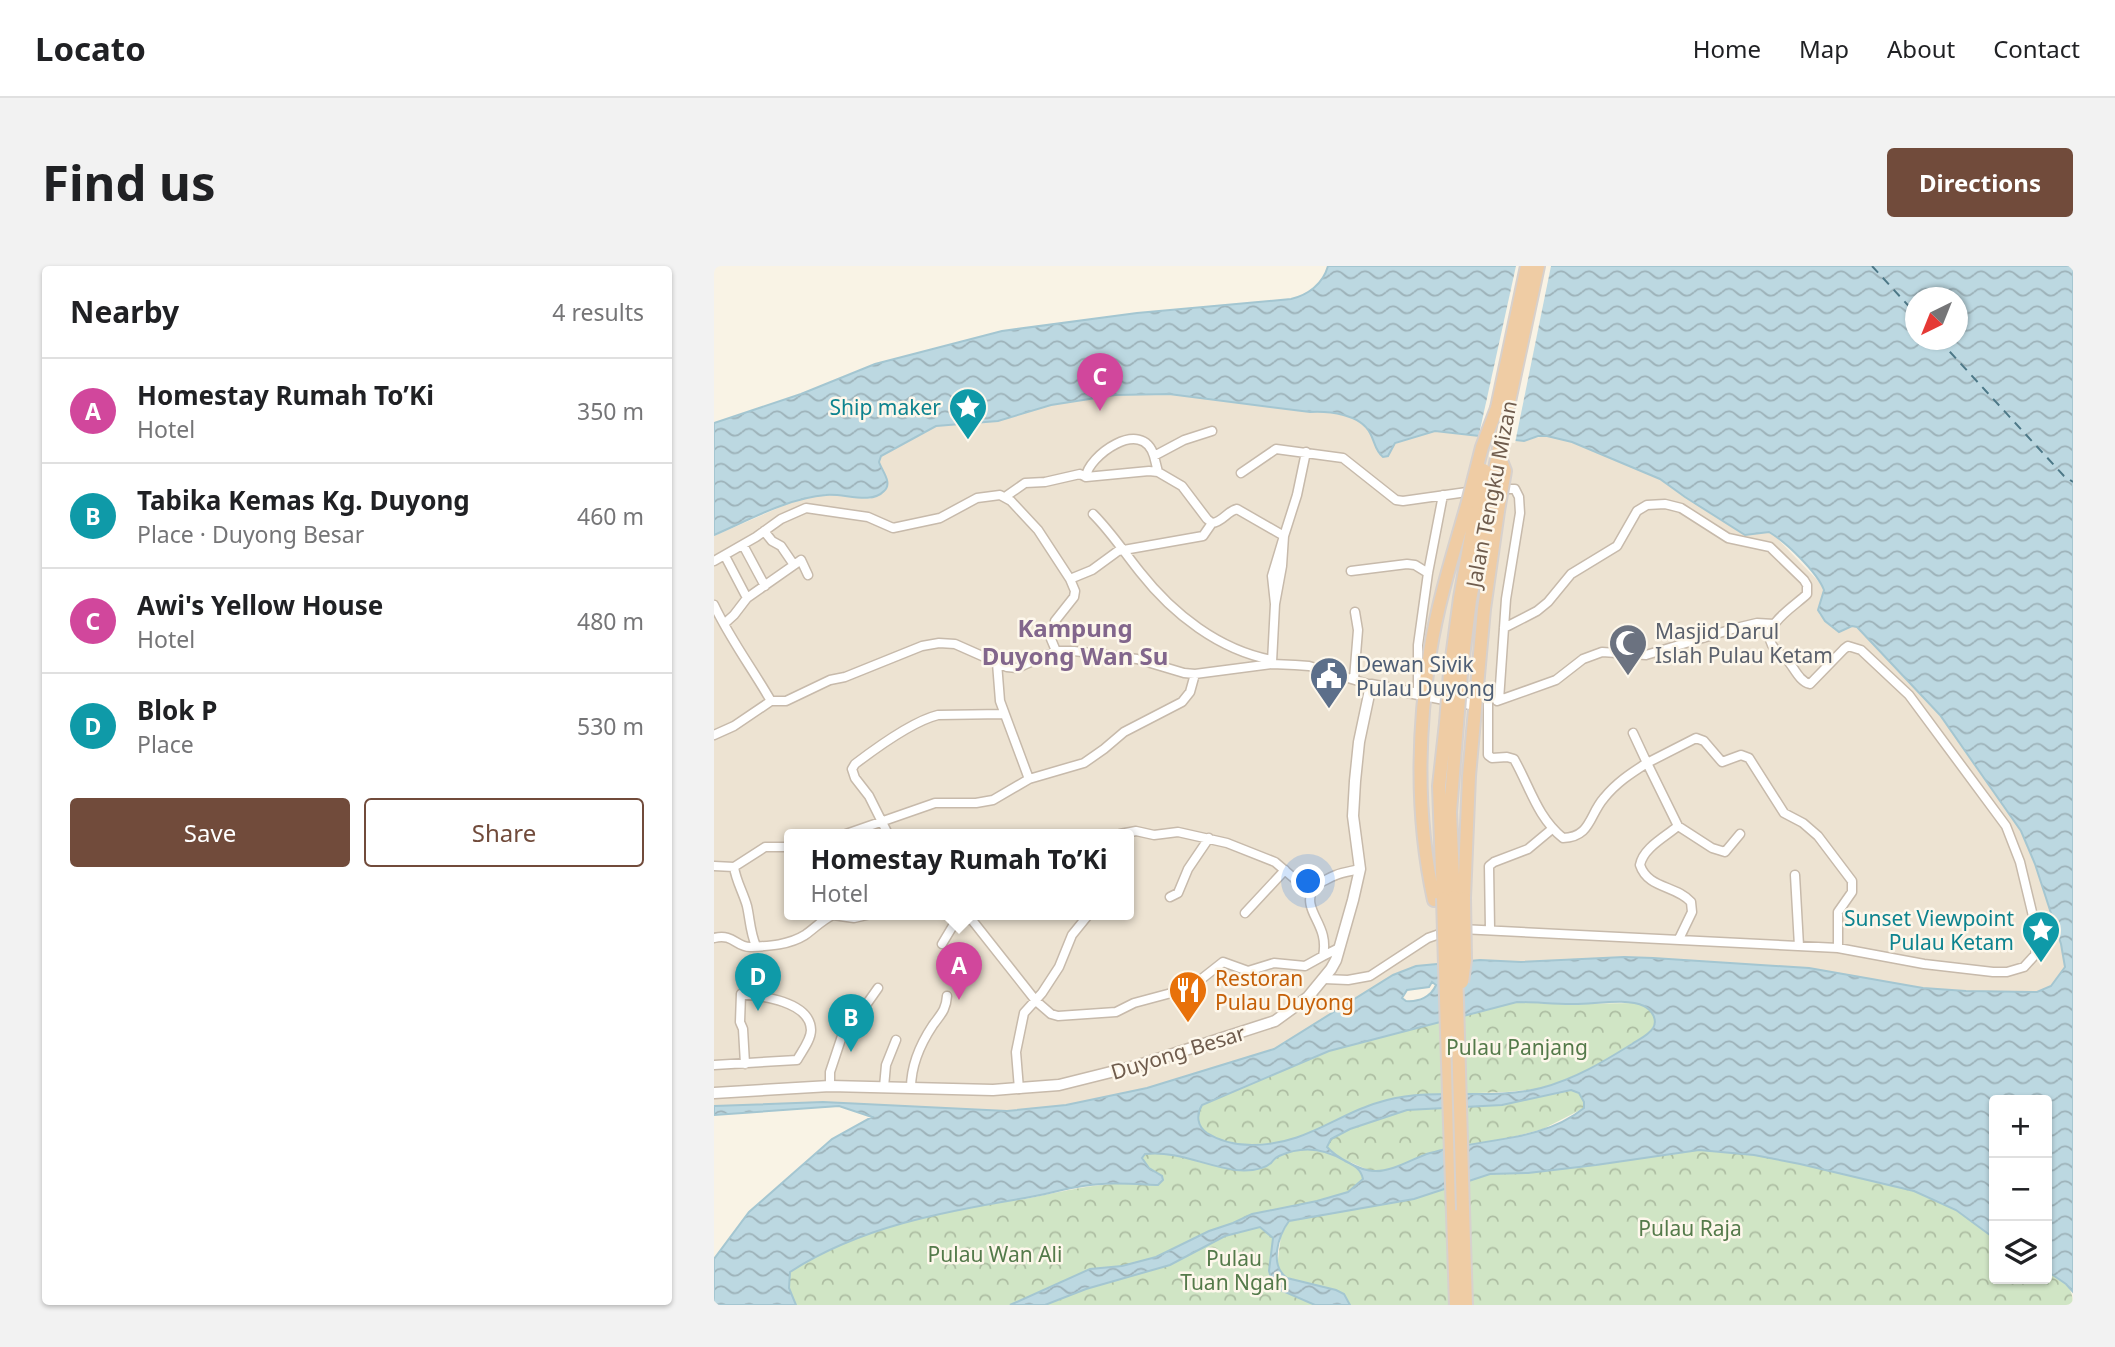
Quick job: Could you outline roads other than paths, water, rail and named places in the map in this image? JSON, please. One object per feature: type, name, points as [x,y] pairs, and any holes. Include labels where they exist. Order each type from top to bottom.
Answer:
[{"type":"highway","name":"Jalan Tengku Mizan","points":[[1449,898],[1439,786],[1451,723],[1460,598],[1483,505],[1482,447],[1497,408],[1527,266]]},
{"type":"highway","name":"Jalan Tengku Mizan","points":[[1483,505],[1505,471],[1499,453],[1538,266]]},
{"type":"highway","points":[[1456,1305],[1457,1010],[1449,898],[1423,840],[1419,791],[1422,695],[1438,611],[1483,505]]},
{"type":"highway","points":[[1466,1305],[1457,1210],[1447,1032],[1449,898],[1465,837],[1482,704],[1490,553],[1483,505]]},
{"type":"street","points":[[1154,456],[1184,440],[1212,431]]},
{"type":"street","points":[[1086,477],[1090,465],[1119,442],[1139,438],[1151,446],[1158,472]]},
{"type":"street","points":[[1241,473],[1276,449],[1343,458],[1396,500],[1512,488],[1517,492],[1520,513],[1510,567],[1499,700]]},
{"type":"street","points":[[1272,662],[1275,604],[1284,536],[1297,495],[1306,452]]},
{"type":"street","points":[[1005,497],[1025,483],[1045,482],[1080,474],[1086,477],[1158,472],[1182,486],[1212,523],[1219,522],[1232,510],[1237,509],[1284,536]]},
{"type":"street","points":[[714,561],[781,519],[806,508],[868,517],[893,528],[940,518],[977,498],[993,494],[1005,497],[1038,530],[1070,579],[1075,594],[1055,621],[1051,639],[1056,651]]},
{"type":"street","points":[[1422,695],[1418,645],[1443,495]]},
{"type":"street","points":[[1324,979],[1360,980],[1437,934],[1452,930],[1490,929],[1838,948],[1924,964],[2007,972],[2017,971],[2030,962],[2038,946],[2038,937],[2020,862],[2006,827],[1916,703],[1871,657],[1849,646],[1814,681],[1807,684],[1772,645],[1770,634],[1774,624],[1807,594],[1807,585],[1770,547],[1728,538],[1690,512],[1665,504],[1642,508],[1633,517],[1617,546],[1571,574],[1537,611],[1504,628]]},
{"type":"street","points":[[1093,514],[1112,532],[1154,589],[1190,622],[1236,649],[1272,662],[1308,666],[1371,685],[1422,695],[1482,704],[1556,680],[1583,659],[1602,652],[1646,655],[1736,628],[1757,623],[1774,624]]},
{"type":"street","points":[[1070,579],[1092,570],[1111,554],[1200,537],[1212,523]]},
{"type":"street","points":[[764,531],[772,541],[781,546],[794,565]]},
{"type":"street","points":[[743,545],[765,586]]},
{"type":"street","points":[[725,556],[747,598]]},
{"type":"street","points":[[724,624],[747,598],[801,559],[808,575]]},
{"type":"street","points":[[1351,571],[1407,564],[1415,565],[1428,573]]},
{"type":"street","points":[[714,605],[729,636],[771,701]]},
{"type":"street","points":[[1354,679],[1358,630],[1355,612]]},
{"type":"street","points":[[714,735],[734,726],[771,701],[786,701],[830,680],[845,677],[922,646],[939,642],[955,644],[1007,667],[1017,668],[1056,651],[1137,659],[1195,674],[1272,662]]},
{"type":"street","points":[[997,663],[998,689],[1004,714],[1029,779]]},
{"type":"street","points":[[857,829],[935,803],[976,803],[993,800],[1029,779],[1084,763],[1124,732],[1177,706],[1190,692],[1195,674]]},
{"type":"street","name":"Duyong Besar","points":[[714,1093],[830,1086],[1018,1089],[1092,1079],[1275,1021],[1299,1005],[1324,979],[1336,960],[1360,869],[1353,800],[1359,743],[1371,685]]},
{"type":"street","points":[[1482,704],[1488,755],[1492,758],[1514,759],[1536,805],[1552,829],[1563,838],[1573,837],[1586,830],[1601,800],[1625,777],[1696,738],[1704,741],[1722,762],[1741,755],[1749,758],[1784,813],[1818,836],[1852,881],[1852,892],[1838,912],[1838,948]]},
{"type":"street","points":[[886,829],[869,796],[855,778],[852,768],[855,764],[929,717],[1004,714]]},
{"type":"street","points":[[1633,733],[1678,826],[1712,848],[1725,852],[1740,834]]},
{"type":"street","points":[[1678,826],[1644,855],[1640,865],[1641,871],[1650,880],[1681,894],[1691,902],[1692,912],[1679,939]]},
{"type":"street","points":[[1490,929],[1489,866],[1528,849],[1552,829]]},
{"type":"street","points":[[1134,831],[1154,835],[1178,832],[1209,838],[1267,858],[1302,885],[1313,887],[1338,874],[1360,869]]},
{"type":"street","points":[[1170,897],[1178,893],[1188,869],[1209,838]]},
{"type":"street","points":[[714,866],[734,867],[761,848],[784,847]]},
{"type":"street","points":[[734,867],[737,884],[747,907],[755,946]]},
{"type":"street","points":[[1245,913],[1284,870]]},
{"type":"street","points":[[1795,875],[1798,946]]},
{"type":"street","points":[[1313,887],[1309,903],[1325,938],[1323,956]]},
{"type":"street","points":[[714,938],[730,937],[746,947],[790,942],[825,920]]},
{"type":"street","points":[[942,944],[956,920]]},
{"type":"street","points":[[974,920],[1035,1000],[1051,1014],[1058,1016],[1115,1012],[1134,1003],[1190,988],[1223,962],[1248,971],[1274,963],[1306,966],[1339,948]]},
{"type":"street","points":[[1018,1089],[1018,1035],[1024,1013],[1063,961],[1072,935],[1086,920]]},
{"type":"street","points":[[830,1086],[830,1072],[848,1018],[866,1005],[878,988]]},
{"type":"street","points":[[714,1065],[745,1064],[797,1060],[811,1031],[806,1018],[794,1008],[775,999],[741,994],[740,1022],[743,1029],[745,1064]]},
{"type":"street","points":[[911,1088],[914,1064],[927,1036],[943,1013],[947,996]]},
{"type":"street","points":[[884,1087],[886,1065],[896,1040]]},
{"type":"water","points":[[1328,266],[2073,266],[2073,1292],[2052,1274],[2052,1095],[1989,1095],[1989,1234],[1956,1210],[1914,1191],[1754,1155],[1699,1150],[1528,1173],[1490,1174],[1414,1199],[1289,1221],[1277,1250],[1281,1272],[1287,1278],[1336,1290],[1344,1294],[1350,1305],[1315,1305],[1278,1289],[1269,1271],[1273,1238],[1260,1227],[1225,1236],[1170,1265],[1086,1289],[1045,1305],[1010,1305],[1090,1269],[1122,1266],[1156,1257],[1252,1214],[1348,1192],[1363,1179],[1359,1170],[1351,1164],[1362,1169],[1381,1171],[1449,1148],[1530,1134],[1549,1128],[1584,1108],[1579,1093],[1571,1090],[1502,1105],[1407,1110],[1350,1129],[1331,1139],[1327,1147],[1348,1162],[1329,1153],[1304,1150],[1279,1156],[1263,1168],[1240,1170],[1168,1154],[1145,1154],[1142,1158],[1149,1168],[1162,1176],[1163,1180],[1158,1185],[1083,1186],[903,1223],[845,1243],[790,1272],[789,1288],[796,1305],[714,1305],[714,1259],[749,1212],[832,1139],[872,1117],[839,1106],[714,1115],[714,1106],[823,1102],[1007,1111],[1066,1105],[1147,1088],[1274,1049],[1393,975],[1416,966],[1480,960],[1521,962],[1653,958],[1809,968],[1923,988],[2037,992],[2051,986],[2065,967],[2061,944],[2035,864],[2021,831],[1940,715],[1857,627],[1852,626],[1839,632],[1825,621],[1818,610],[1824,590],[1800,558],[1769,532],[1745,535],[1660,479],[1572,442],[1547,436],[1524,441],[1435,431],[1395,443],[1388,456],[1383,457],[1365,427],[1343,415],[1169,394],[1115,395],[1051,405],[998,421],[936,426],[881,456],[879,462],[887,484],[879,495],[865,498],[826,495],[797,500],[714,535],[714,423],[801,394],[875,364],[1002,331],[1137,313],[1291,299],[1314,288]],"holes":[[[1432,982],[1436,985],[1424,998],[1411,1001],[1402,998],[1407,990],[1429,987]],[[1517,1002],[1637,1003],[1652,1013],[1655,1022],[1646,1035],[1610,1057],[1577,1075],[1541,1088],[1503,1094],[1406,1096],[1369,1105],[1306,1134],[1272,1144],[1246,1145],[1228,1142],[1207,1133],[1199,1124],[1198,1116],[1202,1105],[1329,1051]]]},
{"type":"place","name":"Awi's Yellow House","points":[[1100,411]]},
{"type":"place","name":"Ship maker","points":[[968,441]]},
{"type":"place","name":"Masjid Darul Islah Pulau Ketam","points":[[1628,677]]},
{"type":"place","name":"Dewan Sivik Pulau Duyong","points":[[1329,710]]},
{"type":"place","name":"Sunset Viewpoint Pulau Ketam","points":[[2041,964]]},
{"type":"place","name":"Homestay Rumah To’Ki","points":[[959,1000]]},
{"type":"place","name":"Blok P","points":[[758,1011]]},
{"type":"place","name":"Restoran Pulau Duyong","points":[[1188,1024]]},
{"type":"place","name":"Tabika Kemas Kg. Duyong","points":[[851,1052]]},
{"type":"district","name":"Kampung Duyong Wan Su","points":[[1075,641]]},
{"type":"park label","name":"Pulau Panjang","points":[[1517,1047]]},
{"type":"park label","name":"Pulau Raja","points":[[1690,1228]]},
{"type":"park label","name":"Pulau Wan Ali","points":[[995,1254]]},
{"type":"park label","name":"Pulau Tuan Ngah","points":[[1234,1270]]}]
